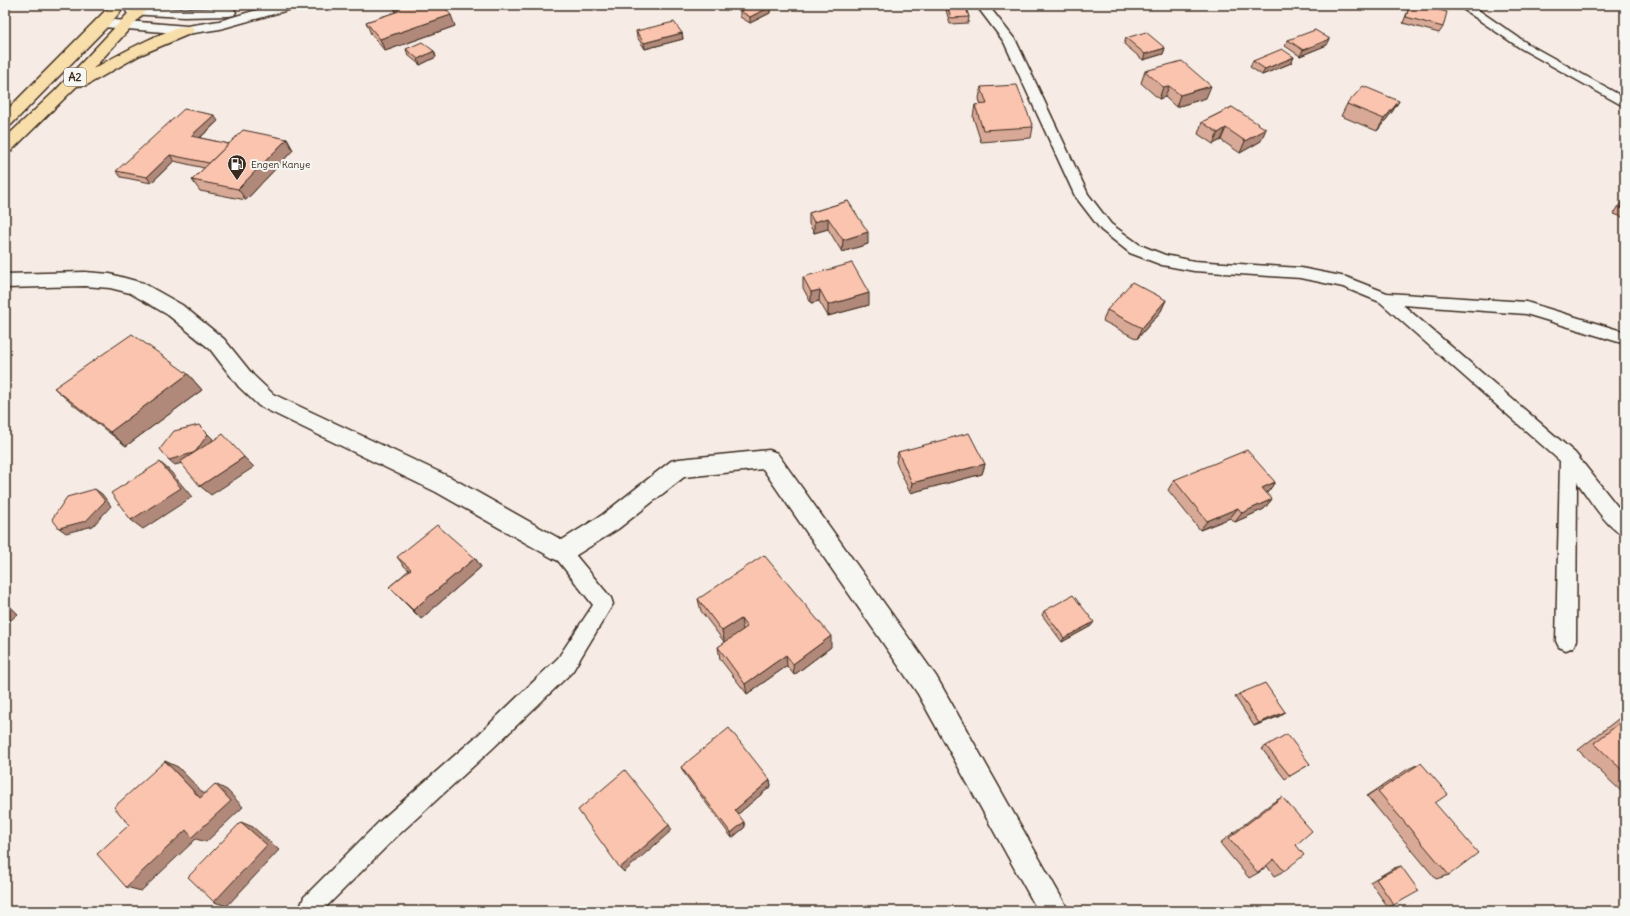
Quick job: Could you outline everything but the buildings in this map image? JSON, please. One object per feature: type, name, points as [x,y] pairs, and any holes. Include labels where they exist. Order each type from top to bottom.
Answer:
[{"type":"highway","name":"A2","points":[[5,121],[117,8]]},
{"type":"highway","name":"A2","points":[[5,147],[61,94],[140,8]]},
{"type":"highway","points":[[61,94],[135,52],[187,30]]},
{"type":"street","points":[[103,23],[187,30],[220,25],[290,5],[242,11],[184,13],[140,8],[117,8]]},
{"type":"street","points":[[5,281],[85,278],[110,281],[136,288],[175,310],[217,344],[246,381],[266,400],[444,485],[562,552],[610,522],[679,468],[769,460],[927,685],[1054,911]]},
{"type":"lane","points":[[982,5],[1010,41],[1082,196],[1106,227],[1134,249],[1162,260],[1194,266],[1301,273],[1346,282],[1385,298],[1526,308],[1625,338]]},
{"type":"lane","points":[[1463,5],[1524,46],[1625,103]]},
{"type":"lane","points":[[1385,298],[1569,458],[1609,511],[1625,528]]},
{"type":"lane","points":[[1566,641],[1569,458]]},
{"type":"lane","points":[[315,911],[312,905],[387,830],[484,742],[565,665],[604,604],[562,552]]},
{"type":"place","name":"Engen Kanye","points":[[237,181]]}]
